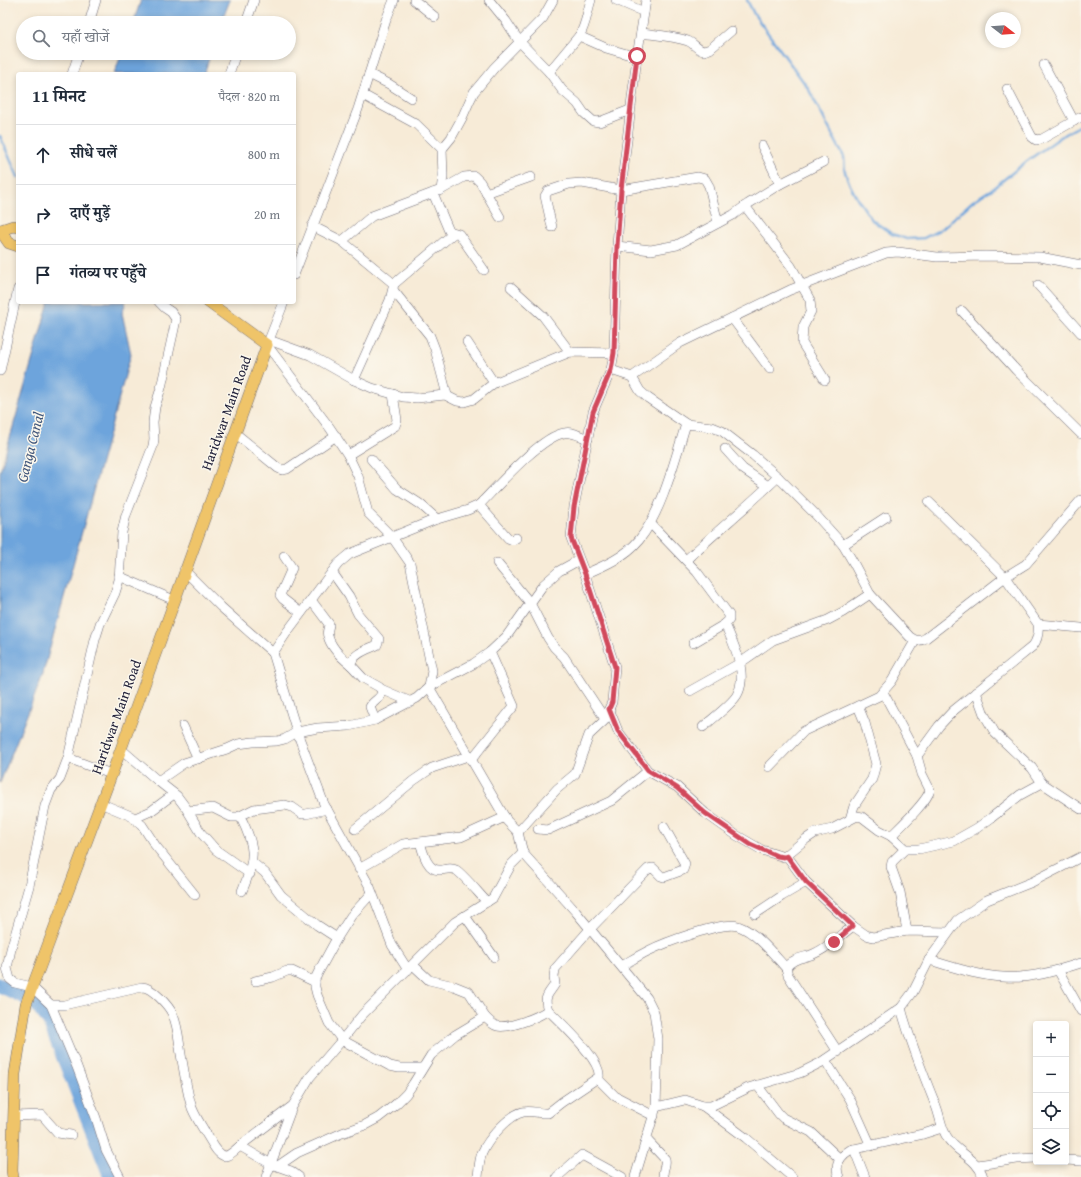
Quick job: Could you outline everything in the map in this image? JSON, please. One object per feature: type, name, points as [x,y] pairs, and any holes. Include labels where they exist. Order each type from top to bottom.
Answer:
[{"type":"main road","points":[[16,227],[13,226],[0,231],[9,243],[16,245]]},
{"type":"main road","name":"Haridwar Main Road","points":[[13,1177],[15,1074],[26,1004],[268,342],[211,304]]},
{"type":"street","points":[[91,16],[96,0]]},
{"type":"street","points":[[248,16],[254,0]]},
{"type":"street","points":[[296,270],[363,95],[386,20],[394,0]]},
{"type":"street","points":[[414,0],[435,17]]},
{"type":"street","points":[[489,0],[506,21],[519,41],[549,72],[562,90],[577,103],[584,113],[593,121],[599,122],[630,110]]},
{"type":"street","points":[[484,270],[459,234],[449,231],[446,226],[437,192],[443,176],[442,149],[451,138],[474,92],[519,41],[543,18],[553,0]]},
{"type":"street","points":[[549,72],[579,36],[585,25],[586,14],[591,0]]},
{"type":"street","points":[[616,0],[644,12]]},
{"type":"street","points":[[518,832],[557,789],[575,774],[589,735],[605,719],[612,702],[615,667],[585,574],[578,560],[571,538],[574,507],[593,412],[611,370],[614,353],[617,246],[621,190],[637,56],[646,0]]},
{"type":"street","points":[[641,33],[688,41],[704,52],[710,49],[731,31]]},
{"type":"street","points":[[579,36],[606,48],[637,56]]},
{"type":"street","points":[[73,72],[77,60]]},
{"type":"street","points":[[230,72],[234,60]]},
{"type":"street","points":[[1007,89],[1035,139],[1042,139],[1077,119],[1044,64]]},
{"type":"street","points":[[369,74],[389,84],[411,98]]},
{"type":"street","points":[[363,95],[416,124],[442,149]]},
{"type":"street","points":[[762,146],[780,184]]},
{"type":"street","points":[[617,246],[651,250],[668,248],[689,240],[718,222],[733,215],[780,184],[823,162]]},
{"type":"street","points":[[342,241],[372,216],[437,192],[464,177],[470,176],[477,178],[500,217]]},
{"type":"street","points":[[486,193],[531,177]]},
{"type":"street","points":[[552,227],[545,202],[545,196],[548,191],[568,184],[582,183],[621,190],[691,178],[705,179],[709,186],[718,222]]},
{"type":"street","points":[[745,206],[791,266],[803,285],[812,305],[809,317],[803,328],[802,343],[825,380]]},
{"type":"street","points":[[312,226],[342,241],[394,287],[430,336],[435,349],[446,396]]},
{"type":"street","points":[[354,380],[390,300],[394,287],[454,233]]},
{"type":"street","points":[[632,377],[680,343],[803,285],[879,255],[898,252],[933,257],[1040,257],[1081,264]]},
{"type":"street","points":[[1038,285],[1081,333]]},
{"type":"street","points":[[511,287],[543,316],[570,352]]},
{"type":"street","points":[[0,371],[16,298]]},
{"type":"street","points":[[120,1177],[106,1150],[77,1067],[51,1005],[31,990],[15,983],[10,979],[7,974],[7,963],[29,886],[45,806],[51,790],[60,778],[68,758],[95,640],[100,624],[115,593],[119,576],[122,532],[126,515],[153,446],[154,415],[176,319],[161,304]]},
{"type":"street","points":[[268,342],[283,304]]},
{"type":"street","points":[[962,311],[1016,370],[1081,434]]},
{"type":"street","points":[[732,318],[770,369]]},
{"type":"street","points":[[268,342],[310,355],[354,380],[372,388],[416,398],[446,396],[458,401],[470,402],[494,383],[570,352],[614,353]]},
{"type":"street","points":[[268,342],[348,455],[358,476],[368,513],[392,537],[410,563],[432,671],[429,687],[505,817],[518,832],[523,853],[621,966],[647,998],[654,1012],[658,1039],[655,1112],[634,1177]]},
{"type":"street","points":[[467,342],[494,383]]},
{"type":"street","points":[[611,370],[632,377],[640,391],[648,398],[686,424],[712,427],[722,431],[778,477],[816,515],[843,545],[870,594],[915,641],[926,638],[1033,557],[1081,500]]},
{"type":"street","points":[[348,455],[395,426],[397,420],[393,394]]},
{"type":"street","points":[[585,574],[613,562],[638,541],[651,524],[668,482],[686,424]]},
{"type":"street","points":[[273,653],[338,564],[350,554],[437,519],[468,510],[479,505],[538,447],[558,434],[572,432],[588,439]]},
{"type":"street","points":[[234,433],[282,470],[287,469],[336,436]]},
{"type":"street","points":[[725,449],[743,470],[768,486]]},
{"type":"street","points":[[371,459],[397,489],[420,504],[437,519]]},
{"type":"street","points":[[686,560],[715,532],[778,477]]},
{"type":"street","points":[[917,756],[939,726],[953,711],[1033,646],[1037,640],[1038,632],[1038,624],[1005,577],[929,502]]},
{"type":"street","points":[[479,505],[508,538],[513,540],[516,538]]},
{"type":"street","points":[[843,545],[886,517]]},
{"type":"street","points":[[651,524],[697,572],[729,615],[729,620],[725,624],[693,643]]},
{"type":"street","points":[[284,556],[292,568],[280,595],[301,613]]},
{"type":"street","points":[[158,782],[184,763],[245,742],[277,741],[285,739],[297,732],[318,728],[349,726],[375,720],[411,702],[429,687],[473,664],[490,652],[506,637],[543,585],[560,571],[578,560]]},
{"type":"street","points":[[497,563],[530,603],[548,638],[564,658],[605,719]]},
{"type":"street","points":[[184,570],[221,607],[273,653],[297,732],[326,809],[372,893],[392,945],[410,968],[429,980],[469,992],[485,1017],[495,1026],[500,1027],[512,1025],[542,1014],[548,1010]]},
{"type":"street","points":[[332,572],[349,596],[358,614],[379,639],[377,645],[353,658],[351,665]]},
{"type":"street","points":[[119,576],[174,600]]},
{"type":"street","points":[[690,691],[740,663],[773,640],[828,620],[870,594]]},
{"type":"street","points":[[311,600],[328,624],[328,637],[342,659],[351,665],[363,678],[381,689],[411,702]]},
{"type":"street","points":[[703,727],[737,695],[741,673],[740,663],[725,624]]},
{"type":"street","points":[[1038,624],[1081,628]]},
{"type":"street","points":[[769,767],[804,731],[843,712],[871,701],[883,692],[892,681],[915,641]]},
{"type":"street","points":[[355,829],[413,781],[432,768],[470,758],[514,706],[490,652]]},
{"type":"street","points":[[375,720],[370,707],[372,703],[382,695],[381,689]]},
{"type":"street","points":[[883,692],[917,756],[922,774],[929,788],[929,792],[913,813],[891,836]]},
{"type":"street","points":[[976,692],[984,714],[995,733],[1032,768],[1042,783],[1081,809]]},
{"type":"street","points":[[850,819],[854,806],[872,778],[876,764],[865,724],[858,706]]},
{"type":"street","points":[[609,709],[618,731],[648,770],[677,788],[705,813],[750,844],[777,856],[787,856],[794,848],[815,833],[832,829],[857,816],[862,817],[879,830],[891,836],[905,849],[919,850],[954,840],[977,828],[1020,795],[1042,783]]},
{"type":"street","points":[[183,726],[198,759]]},
{"type":"street","points":[[120,749],[174,794],[188,811],[201,833],[216,850],[250,874]]},
{"type":"street","points":[[68,758],[111,774]]},
{"type":"street","points":[[538,829],[548,830],[611,801],[648,770]]},
{"type":"street","points":[[135,818],[151,811],[174,794]]},
{"type":"street","points":[[100,803],[135,818],[142,825],[155,845],[195,895]]},
{"type":"street","points":[[188,811],[213,808],[231,817],[240,816],[254,809],[280,806],[289,806],[302,814],[326,809]]},
{"type":"street","points":[[240,816],[249,833],[252,845],[253,863],[250,874],[242,891]]},
{"type":"street","points":[[359,869],[398,846],[460,837],[505,817]]},
{"type":"street","points":[[478,1177],[479,1163],[482,1153],[495,1133],[506,1122],[523,1112],[548,1112],[598,1079],[600,1075],[599,1072],[587,1049],[548,1010],[546,1002],[548,993],[555,984],[555,969],[590,929],[648,869],[653,868],[664,877],[685,868],[685,864],[664,827]]},
{"type":"street","points":[[420,842],[426,858],[434,870],[456,870],[487,902]]},
{"type":"street","points":[[905,849],[892,862],[891,867],[900,892],[907,931]]},
{"type":"street","points":[[266,1177],[275,1165],[292,1107],[310,1077],[362,1015],[455,922],[493,898],[511,865],[523,853]]},
{"type":"street","points":[[787,856],[806,882],[853,926],[866,935],[873,937],[907,931],[948,932]]},
{"type":"street","points":[[703,1106],[711,1106],[742,1090],[800,1073],[838,1052],[901,1008],[913,992],[928,960],[958,920],[987,900],[1032,882],[1081,857]]},
{"type":"street","points":[[253,863],[265,873],[281,895],[317,925],[337,938]]},
{"type":"street","points":[[755,914],[806,882]]},
{"type":"street","points":[[372,893],[351,916],[318,971],[315,982],[317,995],[329,1023],[342,1040],[390,1066],[399,1068],[422,1068]]},
{"type":"street","points":[[465,916],[494,958]]},
{"type":"street","points":[[621,966],[648,951],[675,940],[718,927],[732,925],[744,928],[786,968],[788,975],[838,1052]]},
{"type":"street","points":[[786,968],[799,958],[812,954],[826,947],[853,926]]},
{"type":"street","points":[[928,960],[976,973],[1003,977],[1043,974],[1081,963]]},
{"type":"street","points":[[1058,970],[1081,1011]]},
{"type":"street","points":[[255,980],[273,977],[288,971],[292,971],[315,982]]},
{"type":"street","points":[[51,1005],[64,1005],[138,988],[148,988],[162,1001],[173,1015],[179,1036],[192,1109],[216,1149],[222,1155],[228,1155],[292,1107]]},
{"type":"street","points":[[901,1008],[907,1032],[938,1113],[942,1128],[950,1142],[978,1165],[983,1177]]},
{"type":"street","points":[[275,1165],[297,1153],[365,1125],[378,1118],[406,1094],[431,1055],[455,1035],[485,1017]]},
{"type":"street","points":[[825,1060],[850,1099],[871,1146]]},
{"type":"street","points":[[598,1079],[615,1096],[655,1112],[685,1100],[703,1106],[746,1138],[792,1177]]},
{"type":"street","points":[[757,1085],[783,1118],[811,1132],[840,1159]]},
{"type":"street","points":[[14,1116],[42,1115],[58,1133],[71,1135]]},
{"type":"street","points":[[838,1177],[836,1167],[843,1154],[854,1149],[923,1134],[942,1128]]},
{"type":"street","points":[[646,1139],[665,1159],[666,1162],[663,1173],[664,1177]]},
{"type":"street","points":[[240,1146],[275,1165],[291,1170],[299,1177]]},
{"type":"street","points":[[854,1149],[865,1177]]},
{"type":"street","points":[[557,1177],[582,1155],[622,1177]]},
{"type":"street","points":[[978,1165],[1033,1158]]},
{"type":"street","points":[[1069,1161],[1079,1164]]},
{"type":"water","points":[[141,0],[230,0],[224,16],[135,16]]},
{"type":"water","points":[[119,60],[209,60],[205,72],[115,72]]},
{"type":"water","name":"Ganga Canal","points":[[48,304],[125,304],[122,313],[131,354],[42,677],[0,783],[0,472]]},
{"type":"waterway","points":[[747,0],[754,14],[808,88],[844,157],[845,172],[857,198],[872,220],[892,234],[907,239],[924,238],[943,228],[973,201],[992,189],[1027,161],[1065,134],[1081,125]]},
{"type":"waterway","points":[[0,136],[16,172]]},
{"type":"waterway","points":[[0,985],[35,1002],[49,1020],[111,1177]]},
{"type":"route","points":[[637,56],[621,190],[617,246],[614,353],[611,370],[593,412],[574,507],[571,538],[578,560],[585,574],[615,667],[612,702],[609,709],[618,731],[648,770],[677,788],[705,813],[750,844],[777,856],[787,856],[806,882],[853,926],[834,942]]}]
